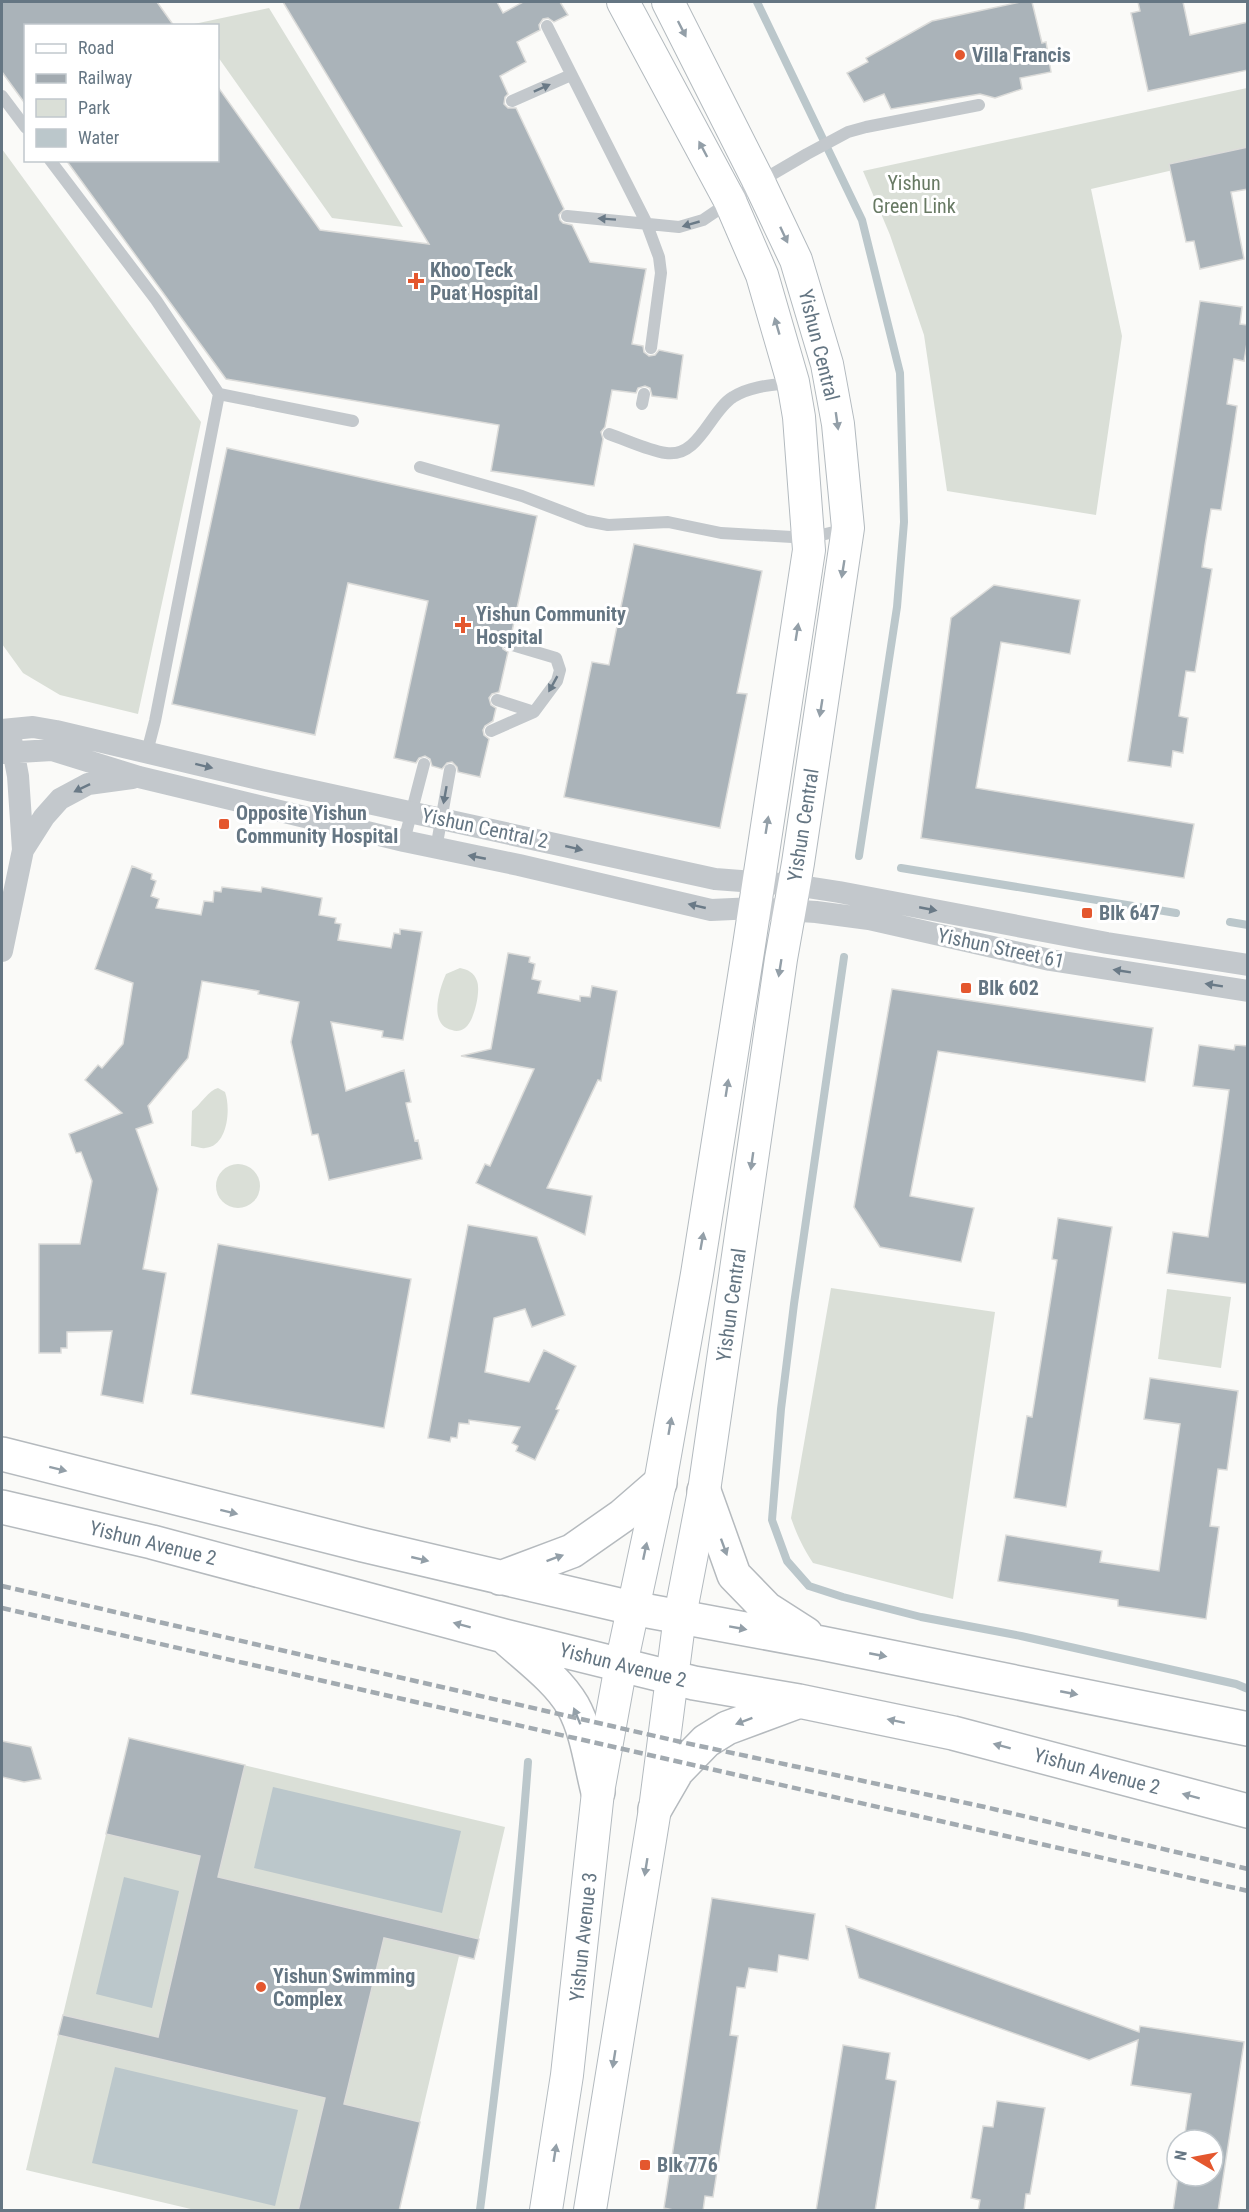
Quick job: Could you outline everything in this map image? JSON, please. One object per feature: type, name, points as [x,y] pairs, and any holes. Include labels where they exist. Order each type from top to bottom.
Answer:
[{"type":"main road","name":"Yishun Central","points":[[621,1665],[660,1483],[708,1209],[806,573],[809,538],[799,417],[793,382],[762,275],[730,201],[623,2]]},
{"type":"main road","name":"Yishun Central","points":[[668,2],[796,260],[827,364],[838,424],[848,528],[779,971],[704,1491],[680,1616],[672,1677]]},
{"type":"main road","points":[[5,1452],[500,1578],[633,1608],[1248,1729]]},
{"type":"main road","points":[[500,1578],[572,1551],[622,1516],[660,1483]]},
{"type":"main road","points":[[704,1491],[734,1575],[767,1609],[820,1643]]},
{"type":"main road","name":"Yishun Avenue 2","points":[[2,1507],[152,1542],[504,1636],[694,1683],[799,1701],[953,1733],[1248,1811]]},
{"type":"main road","points":[[504,1636],[552,1681],[572,1704],[579,1719],[598,1792]]},
{"type":"main road","name":"Yishun Avenue 3","points":[[546,2211],[567,2075],[598,1792],[621,1665]]},
{"type":"main road","points":[[590,2211],[655,1809],[672,1677]]},
{"type":"main road","points":[[655,1809],[676,1771],[706,1741],[727,1728],[799,1701]]},
{"type":"street","name":"Yishun Central 2","points":[[4,725],[33,728],[147,752],[263,780],[715,879],[757,895]]},
{"type":"street","points":[[2,951],[23,850],[21,801],[8,752],[4,725]]},
{"type":"street","name":"Yishun Central 2","points":[[8,752],[52,750],[139,777],[436,849],[519,865],[711,910],[757,895]]},
{"type":"street","name":"Yishun Central 2","points":[[23,850],[44,816],[60,799],[88,784],[139,777]]},
{"type":"street","name":"Yishun Street 61","points":[[757,895],[792,898],[839,892],[870,909],[1050,960],[1248,991]]},
{"type":"street","name":"Yishun Street 61","points":[[792,898],[828,913],[870,909],[1248,965]]},
{"type":"lane","points":[[547,26],[646,222],[659,257],[661,273],[651,348]]},
{"type":"lane","points":[[512,101],[571,75]]},
{"type":"lane","points":[[2,96],[24,125]]},
{"type":"lane","points":[[567,216],[679,227],[703,220],[759,182],[848,132],[979,105]]},
{"type":"lane","points":[[52,162],[156,300],[219,394],[353,421]]},
{"type":"lane","points":[[609,434],[667,453],[679,452],[686,450],[732,397],[750,390],[793,382]]},
{"type":"lane","points":[[147,752],[219,394]]},
{"type":"lane","points":[[420,467],[522,496],[586,521],[608,525],[668,522],[721,533],[809,538],[848,528]]},
{"type":"lane","points":[[490,731],[534,712],[557,681],[560,670],[556,658],[509,644]]},
{"type":"lane","points":[[497,700],[534,712]]},
{"type":"lane","points":[[404,841],[424,764]]},
{"type":"lane","points":[[436,849],[450,770]]},
{"type":"lane","points":[[1180,980],[1185,954]]},
{"type":"green space","points":[[269,8],[403,227],[332,218],[219,58],[219,24],[194,24]]},
{"type":"green space","name":"Yishun Green Link","points":[[1247,88],[1247,153],[1091,189],[1122,336],[1096,515],[947,491],[924,335],[890,235],[863,171]]},
{"type":"green space","points":[[2,149],[201,422],[138,714],[60,695],[23,673],[2,644]]},
{"type":"green space","points":[[460,968],[474,975],[478,992],[471,1020],[465,1028],[455,1031],[445,1027],[440,1021],[437,1006],[446,974]]},
{"type":"green space","points":[[218,1088],[225,1092],[228,1107],[223,1134],[213,1146],[203,1148],[191,1146],[192,1111]]},
{"type":"green space","points":[[238,1164],[253,1171],[260,1186],[253,1201],[238,1208],[223,1201],[216,1186],[223,1171]]},
{"type":"green space","points":[[831,1288],[995,1312],[953,1599],[813,1563],[803,1547],[791,1518]]},
{"type":"green space","points":[[1167,1289],[1231,1297],[1221,1368],[1158,1359]]},
{"type":"green space","name":"Yishun Swimming Complex","points":[[129,1738],[505,1827],[474,1959],[459,1956],[399,2210],[195,2210],[26,2170]]},
{"type":"water","points":[[273,1787],[461,1831],[442,1913],[254,1868]]},
{"type":"water","points":[[124,1877],[179,1891],[152,2008],[96,1994]]},
{"type":"water","points":[[115,2067],[298,2110],[275,2206],[92,2163]]},
{"type":"building","points":[[2,2],[157,2],[173,24],[24,24],[24,102],[2,72]]},
{"type":"building","points":[[283,2],[497,2],[503,13],[523,2],[560,2],[568,15],[554,22],[548,18],[543,19],[539,25],[540,30],[517,42],[526,62],[500,76],[508,94],[504,104],[508,108],[516,108],[564,209],[559,215],[560,220],[572,225],[590,262],[646,269],[632,344],[643,346],[644,352],[649,356],[655,355],[659,350],[683,355],[677,399],[652,396],[650,388],[645,386],[638,388],[636,393],[612,390],[605,427],[601,432],[603,439],[594,486],[491,471],[499,425],[226,379],[67,162],[219,162],[219,88],[320,230],[429,244]]},
{"type":"building","name":"Villa Francis","points":[[1020,2],[1032,2],[1042,43],[1046,42],[1051,72],[1020,78],[1022,89],[995,98],[980,94],[891,109],[884,94],[864,102],[847,73],[868,62],[866,58],[932,21]]},
{"type":"building","points":[[1138,2],[1183,2],[1190,35],[1248,22],[1248,70],[1148,91],[1131,13],[1140,11]]},
{"type":"building","points":[[1248,147],[1248,189],[1231,192],[1244,259],[1200,269],[1194,241],[1186,242],[1169,164]]},
{"type":"building","points":[[1200,301],[1242,307],[1240,324],[1248,325],[1248,337],[1244,361],[1234,359],[1227,404],[1237,406],[1232,441],[1221,510],[1211,509],[1205,545],[1202,567],[1212,569],[1195,672],[1186,671],[1179,716],[1188,718],[1183,753],[1173,751],[1171,767],[1128,761]]},
{"type":"building","points":[[227,448],[537,516],[511,636],[504,638],[501,642],[503,649],[508,652],[499,692],[492,694],[489,698],[491,705],[496,708],[493,721],[483,730],[484,735],[489,739],[480,777],[458,772],[452,762],[447,763],[442,769],[432,766],[430,759],[425,756],[419,758],[416,763],[394,758],[428,601],[348,583],[315,735],[172,704]]},
{"type":"building","points":[[634,544],[762,571],[737,693],[747,694],[720,828],[564,797],[592,662],[609,665]]},
{"type":"building","points":[[994,585],[1080,600],[1070,654],[1001,642],[976,788],[1194,824],[1184,878],[921,838],[951,618]]},
{"type":"building","points":[[132,866],[152,874],[151,879],[156,881],[151,896],[159,899],[156,908],[201,915],[204,901],[213,902],[214,891],[221,892],[222,887],[261,892],[262,887],[322,898],[319,915],[336,918],[335,923],[341,924],[338,940],[391,948],[394,933],[400,934],[400,929],[422,932],[403,1040],[382,1037],[383,1031],[331,1022],[346,1091],[404,1070],[411,1102],[406,1103],[422,1159],[329,1180],[318,1134],[312,1135],[291,1042],[299,1002],[258,994],[259,991],[202,981],[188,1058],[148,1106],[153,1123],[136,1129],[158,1189],[143,1269],[166,1273],[143,1403],[101,1395],[112,1331],[67,1332],[67,1348],[61,1348],[61,1353],[39,1353],[39,1244],[80,1244],[92,1181],[81,1152],[76,1153],[69,1134],[122,1113],[85,1080],[98,1065],[102,1068],[123,1044],[133,983],[95,969]]},
{"type":"building","points":[[508,953],[530,957],[529,962],[535,964],[532,979],[541,981],[538,993],[580,1001],[580,996],[590,997],[592,986],[617,991],[601,1081],[598,1080],[547,1188],[592,1196],[585,1235],[476,1183],[485,1164],[490,1166],[534,1069],[461,1056],[491,1049]]},
{"type":"building","points":[[892,989],[1153,1028],[1145,1082],[938,1051],[910,1196],[974,1208],[961,1262],[880,1247],[854,1207]]},
{"type":"building","points":[[1199,1045],[1234,1050],[1235,1045],[1248,1046],[1248,1284],[1167,1273],[1173,1232],[1208,1237],[1221,1148],[1229,1090],[1193,1086]]},
{"type":"building","points":[[1058,1218],[1112,1227],[1066,1507],[1014,1498],[1027,1416],[1032,1417],[1057,1260],[1052,1259]]},
{"type":"building","points":[[468,1225],[537,1237],[565,1315],[532,1327],[525,1309],[494,1318],[485,1372],[529,1382],[544,1350],[576,1366],[556,1409],[559,1410],[535,1460],[516,1451],[518,1446],[512,1443],[520,1427],[469,1420],[469,1424],[459,1423],[457,1438],[451,1437],[450,1442],[428,1438]]},
{"type":"building","points":[[218,1244],[411,1279],[384,1428],[191,1394]]},
{"type":"building","points":[[1150,1378],[1238,1391],[1227,1470],[1218,1469],[1213,1504],[1210,1526],[1219,1527],[1206,1619],[1118,1606],[1118,1600],[998,1581],[1006,1535],[1102,1551],[1100,1562],[1159,1571],[1180,1424],[1144,1419]]},
{"type":"building","points":[[129,1738],[245,1765],[218,1877],[479,1939],[474,1959],[384,1938],[344,2104],[420,2122],[399,2211],[298,2211],[325,2098],[58,2035],[63,2015],[158,2037],[200,1856],[106,1834]]},
{"type":"building","points":[[2,1741],[31,1747],[41,1779],[24,1782],[2,1777]]},
{"type":"building","points":[[712,1898],[815,1914],[808,1960],[779,1955],[777,1972],[749,1968],[745,1988],[737,1987],[730,2035],[738,2036],[713,2197],[705,2196],[703,2211],[678,2211],[664,2208]]},
{"type":"building","points":[[846,1926],[1139,2032],[1140,2026],[1244,2042],[1225,2166],[1225,2128],[1186,2128],[1191,2094],[1131,2085],[1138,2040],[1089,2060],[859,1978]]},
{"type":"building","points":[[843,2045],[890,2053],[886,2079],[896,2081],[875,2211],[816,2211]]},
{"type":"building","points":[[997,2101],[1045,2108],[1030,2194],[1026,2194],[1024,2211],[978,2211],[980,2200],[971,2198],[983,2126],[993,2127]]},
{"type":"building","points":[[1176,2188],[1222,2188],[1218,2211],[1173,2211]]},
{"type":"waterway","points":[[757,2],[862,220],[900,373],[904,522],[897,607],[859,856]]},
{"type":"waterway","points":[[901,868],[1176,913]]},
{"type":"waterway","points":[[1230,922],[1248,925]]},
{"type":"waterway","points":[[844,957],[781,1409],[772,1520],[787,1561],[809,1586],[843,1597],[921,1617],[1021,1636],[1236,1684],[1248,1689]]},
{"type":"waterway","points":[[480,2210],[507,1986],[528,1762]]},
{"type":"railway","points":[[2,1586],[681,1742],[985,1807],[1248,1869]]},
{"type":"railway","points":[[2,1608],[1248,1891]]},
{"type":"place","name":"Villa Francis","points":[[960,55]]},
{"type":"place","name":"Khoo Teck Puat Hospital","points":[[416,281]]},
{"type":"place","name":"Yishun Community Hospital","points":[[463,625]]},
{"type":"place","name":"Opposite Yishun Community Hospital","points":[[224,824]]},
{"type":"place","name":"Blk 647","points":[[1087,913]]},
{"type":"place","name":"Blk 602","points":[[966,988]]},
{"type":"place","name":"Yishun Swimming Complex","points":[[261,1987]]},
{"type":"place","name":"Blk 776","points":[[645,2165]]}]
